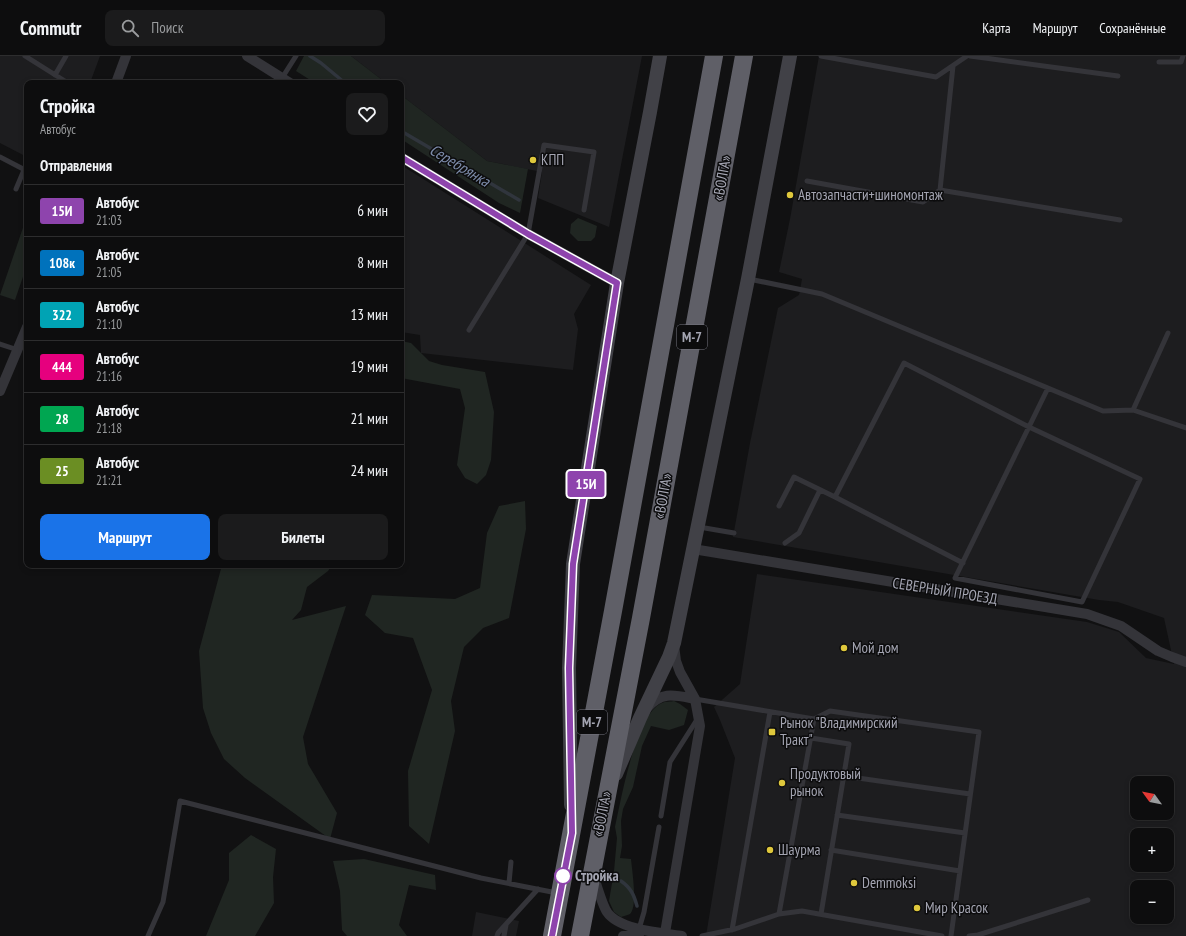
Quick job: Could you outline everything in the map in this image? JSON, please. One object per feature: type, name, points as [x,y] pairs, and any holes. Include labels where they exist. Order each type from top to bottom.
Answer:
[{"type":"highway","name":"«ВОЛГА»","points":[[552,936],[714,56]]},
{"type":"highway","name":"«ВОЛГА»","points":[[580,936],[641,618],[744,56]]},
{"type":"street","points":[[117,80],[126,56]]},
{"type":"street","points":[[247,56],[286,80]]},
{"type":"street","points":[[572,833],[569,668],[573,564],[617,283],[660,56]]},
{"type":"street","points":[[605,801],[674,643],[748,278],[790,56]]},
{"type":"street","points":[[404,159],[528,234],[617,283]]},
{"type":"street","points":[[0,392],[24,335]]},
{"type":"street","name":"СЕВЕРНЫЙ ПРОЕЗД","points":[[693,549],[1087,614],[1121,626],[1158,651],[1186,662]]},
{"type":"street","points":[[665,933],[700,726],[695,699],[680,672],[676,661],[674,643]]},
{"type":"street","points":[[643,712],[652,702],[663,696],[672,695],[695,699]]},
{"type":"street","points":[[592,871],[607,912],[639,932]]},
{"type":"street","points":[[623,936],[639,932],[665,933],[682,936]]},
{"type":"lane","points":[[25,56],[64,80]]},
{"type":"lane","points":[[55,74],[66,56]]},
{"type":"lane","points":[[286,80],[296,56]]},
{"type":"lane","points":[[821,56],[936,77],[967,56]]},
{"type":"lane","points":[[970,56],[1118,76]]},
{"type":"lane","points":[[1159,62],[1181,62],[1183,56]]},
{"type":"lane","points":[[940,190],[953,66]]},
{"type":"lane","points":[[469,330],[528,234],[544,145],[594,152],[584,210]]},
{"type":"lane","points":[[0,157],[24,170]]},
{"type":"lane","points":[[16,189],[24,175]]},
{"type":"lane","points":[[807,181],[923,202],[940,190],[1120,220]]},
{"type":"lane","points":[[748,278],[822,294],[1103,411],[1133,410],[1186,428]]},
{"type":"lane","points":[[1133,410],[1168,333]]},
{"type":"lane","points":[[0,344],[18,350]]},
{"type":"lane","points":[[835,498],[904,363],[1029,427],[1140,479],[1082,602],[955,578],[963,563],[1029,427],[1048,388]]},
{"type":"lane","points":[[779,506],[794,476],[963,563]]},
{"type":"lane","points":[[785,543],[798,533],[820,490]]},
{"type":"lane","points":[[698,527],[734,533]]},
{"type":"lane","points":[[695,699],[814,719],[830,711],[979,732],[951,936]]},
{"type":"lane","points":[[732,930],[770,712]]},
{"type":"lane","points":[[661,816],[670,762],[699,718]]},
{"type":"lane","points":[[779,914],[814,719]]},
{"type":"lane","points":[[811,738],[849,744],[821,914]]},
{"type":"lane","points":[[844,776],[970,794]]},
{"type":"lane","points":[[148,936],[163,902],[180,801],[481,878],[560,893]]},
{"type":"lane","points":[[837,815],[965,833]]},
{"type":"lane","points":[[639,932],[659,827]]},
{"type":"lane","points":[[831,850],[960,871]]},
{"type":"lane","points":[[509,884],[511,862]]},
{"type":"lane","points":[[497,935],[538,889]]},
{"type":"lane","points":[[969,936],[978,935],[1088,900]]},
{"type":"lane","points":[[702,936],[732,930],[779,914],[802,911],[942,936]]},
{"type":"lane","points":[[504,936],[506,924]]},
{"type":"shaded area","points":[[0,56],[100,56],[91,80],[24,80],[24,155],[0,143]]},
{"type":"shaded area","points":[[304,56],[351,56],[382,80],[310,80],[296,71]]},
{"type":"shaded area","points":[[351,56],[642,56],[609,227],[538,198],[542,172],[487,161],[404,97],[404,80],[382,80]]},
{"type":"shaded area","points":[[819,56],[1186,56],[1186,936],[706,936],[735,758],[714,707],[740,684],[757,574],[1087,622],[1119,632],[1146,658],[1174,664],[1164,618],[1118,602],[733,537],[750,443],[778,308],[799,295],[802,279],[779,272]]},
{"type":"shaded area","points":[[404,97],[487,161],[528,169],[520,213],[499,203],[404,141]]},
{"type":"shaded area","points":[[404,167],[591,285],[574,314],[578,329],[573,370],[421,353],[420,335],[404,332]]},
{"type":"shaded area","points":[[578,218],[597,226],[595,237],[591,241],[578,241],[570,233],[571,224]]},
{"type":"shaded area","points":[[24,225],[24,274],[15,300],[0,295]]},
{"type":"shaded area","points":[[404,342],[411,343],[429,361],[442,365],[485,372],[494,412],[491,460],[486,475],[477,484],[465,478],[457,465],[465,408],[460,389],[404,379]]},
{"type":"shaded area","points":[[525,501],[526,529],[509,618],[483,628],[464,647],[451,701],[455,731],[429,844],[409,826],[408,771],[432,690],[413,638],[385,633],[365,615],[372,595],[455,599],[480,588],[487,533],[499,506]]},
{"type":"shaded area","points":[[221,568],[330,568],[307,587],[301,610],[292,620],[346,606],[303,737],[308,764],[337,813],[330,839],[245,778],[224,759],[211,733],[203,708],[199,651]]},
{"type":"shaded area","points":[[674,701],[688,710],[684,725],[669,730],[651,726],[642,746],[633,787],[623,809],[621,821],[622,846],[620,858],[631,859],[634,904],[630,914],[621,917],[614,912],[609,901],[617,838],[615,827],[626,779],[637,740],[653,710],[662,703]]},
{"type":"shaded area","points":[[251,835],[276,849],[273,877],[274,903],[255,936],[206,936],[229,880],[229,853]]},
{"type":"shaded area","points":[[364,859],[435,875],[436,890],[409,885],[399,925],[407,936],[347,936],[342,930],[340,891],[333,861]]},
{"type":"shaded area","points":[[476,912],[519,921],[516,936],[472,936]]},
{"type":"waterway","name":"Серебрянка","points":[[310,56],[341,80]]},
{"type":"waterway","name":"Серебрянка","points":[[404,133],[519,200]]},
{"type":"waterway","name":"Серебрянка","points":[[621,881],[632,892],[637,906]]},
{"type":"bus line","name":"15И","points":[[404,159],[528,234],[617,283],[573,564],[569,668],[572,833],[552,936]]},
{"type":"place","name":"КПП","points":[[533,160]]},
{"type":"place","name":"Автозапчасти+шиномонтаж","points":[[790,195]]},
{"type":"place","name":"Мой дом","points":[[844,648]]},
{"type":"place","name":"Рынок \"Владимирский Тракт\"","points":[[772,732]]},
{"type":"place","name":"Продуктовый рынок","points":[[782,783]]},
{"type":"place","name":"Шаурма","points":[[770,850]]},
{"type":"place","name":"Стройка","points":[[563,876]]},
{"type":"place","name":"Demmoksi","points":[[854,883]]},
{"type":"place","name":"Мир Красок","points":[[917,908]]}]
